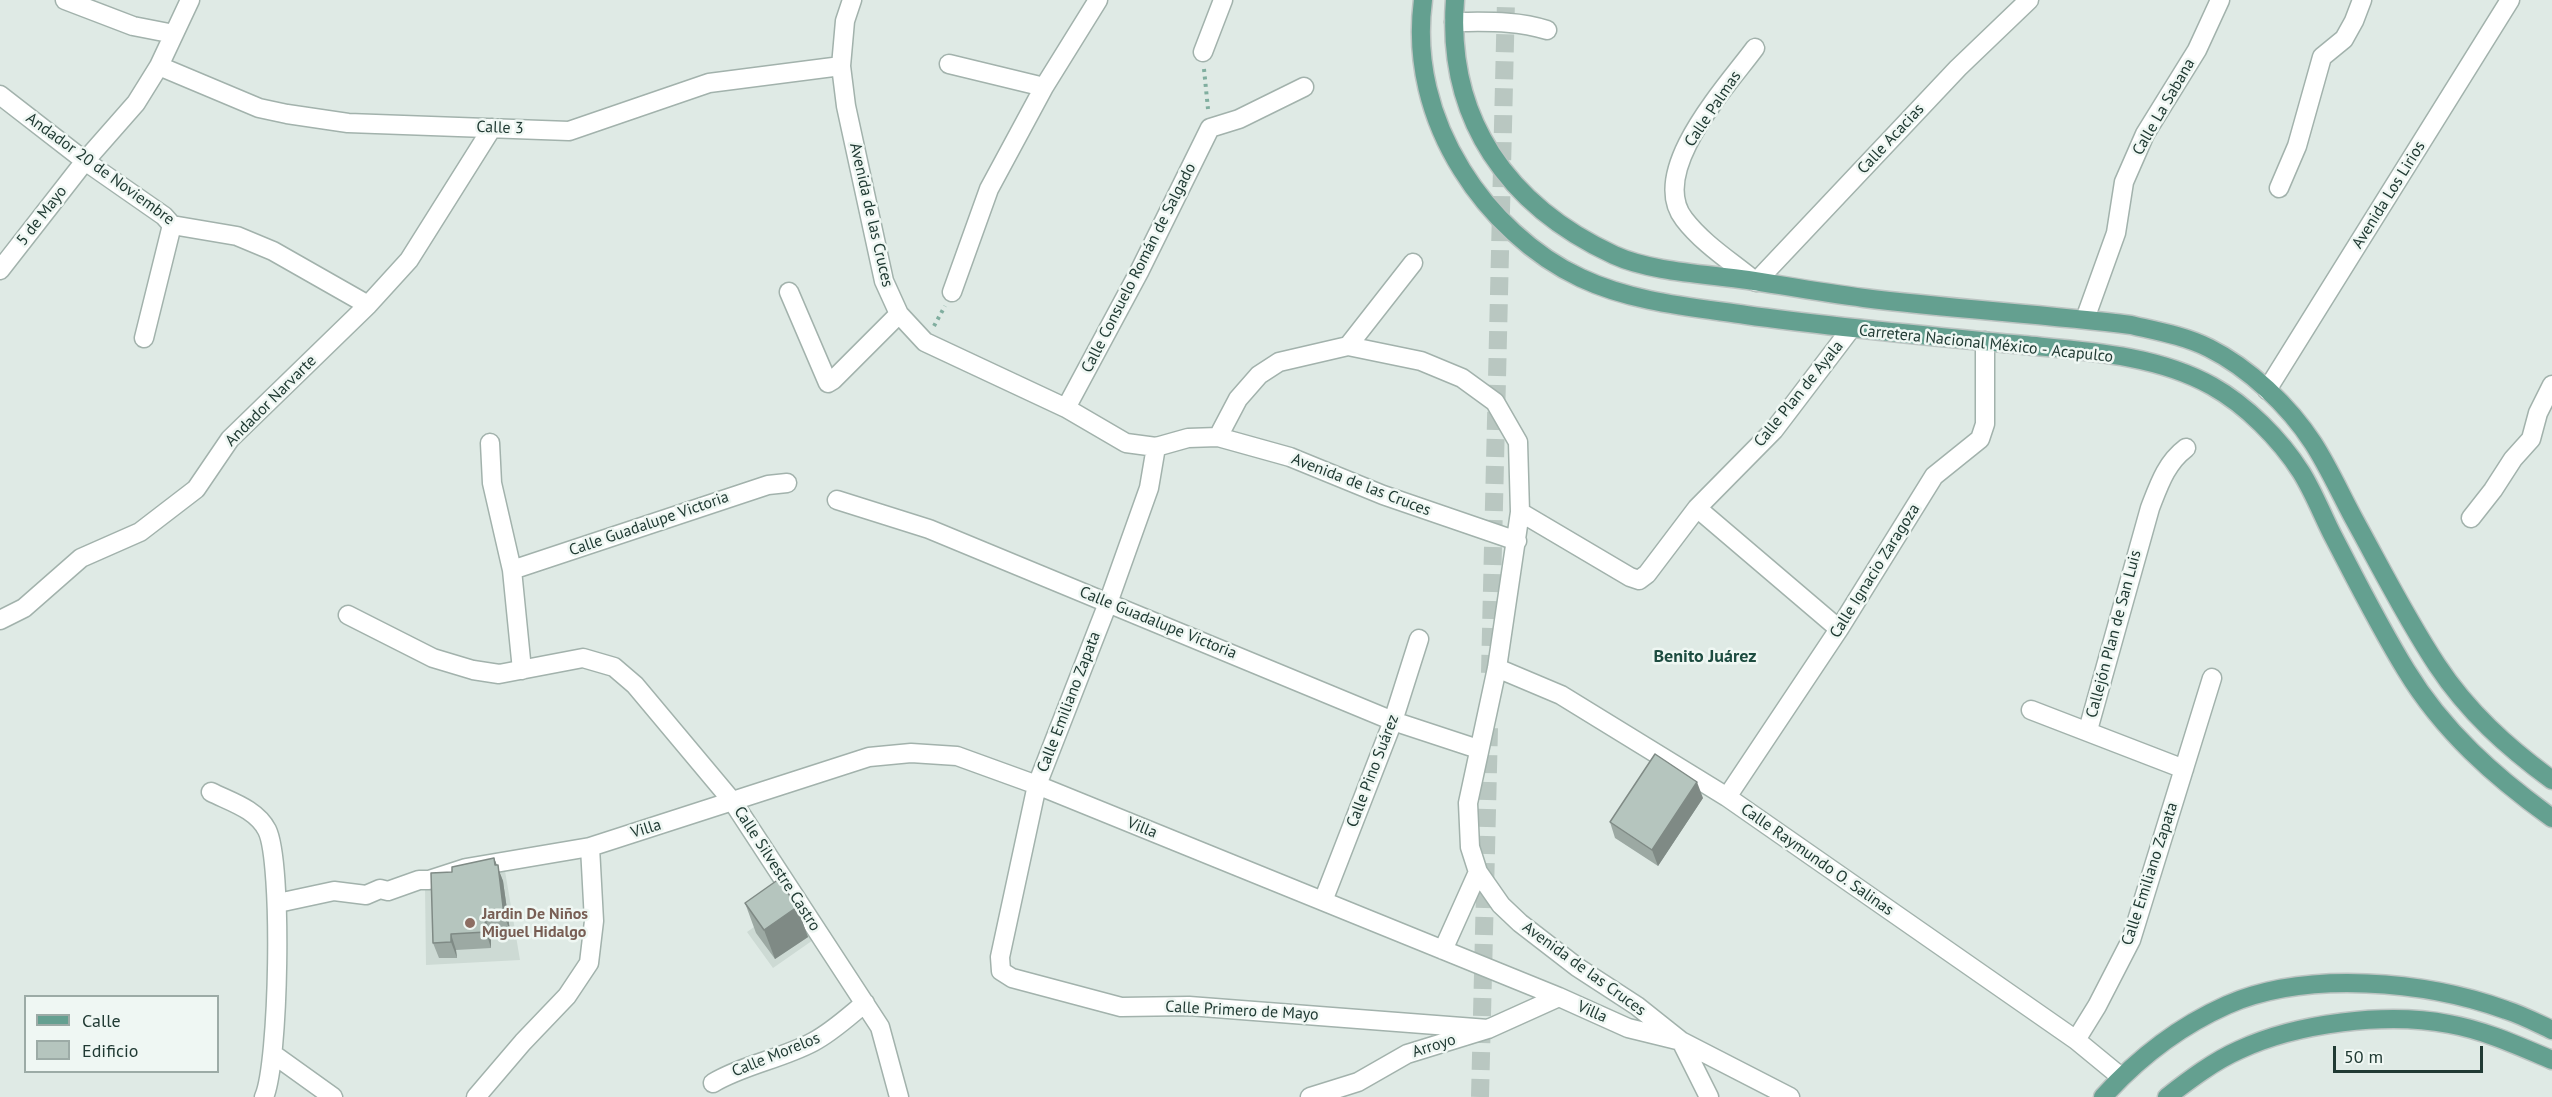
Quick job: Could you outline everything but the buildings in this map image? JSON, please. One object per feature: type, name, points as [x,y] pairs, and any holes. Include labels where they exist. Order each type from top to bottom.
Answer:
[{"type":"main road","name":"Carretera Nacional México - Acapulco","points":[[1423,0],[1422,60],[1429,99],[1449,150],[1474,190],[1503,223],[1543,256],[1577,277],[1615,292],[1674,305],[1850,330],[2078,350],[2169,368],[2212,386],[2248,412],[2300,471],[2376,620],[2408,674],[2435,713],[2471,753],[2552,818]]},
{"type":"main road","name":"Carretera Nacional México - Acapulco","points":[[1455,0],[1454,43],[1461,79],[1471,114],[1486,148],[1509,180],[1542,211],[1584,240],[1617,256],[1653,266],[1864,298],[2131,325],[2174,335],[2209,348],[2242,369],[2267,390],[2312,442],[2404,611],[2437,666],[2479,719],[2512,750],[2552,780]]},
{"type":"main road","points":[[2103,1097],[2146,1054],[2192,1023],[2228,1004],[2265,992],[2305,986],[2345,984],[2427,990],[2506,1010],[2552,1030]]},
{"type":"main road","points":[[2167,1097],[2237,1050],[2275,1036],[2314,1026],[2354,1022],[2403,1021],[2449,1024],[2506,1041],[2552,1060]]},
{"type":"street","points":[[65,0],[133,26],[174,34]]},
{"type":"street","name":"5 de Mayo","points":[[0,270],[85,161],[136,103],[159,66],[190,0]]},
{"type":"street","name":"Avenida de las Cruces","points":[[852,0],[845,21],[841,66],[846,106],[884,281],[899,314],[925,342],[1066,408],[1126,443],[1156,447],[1188,438],[1218,436],[1290,457],[1383,495],[1516,541],[1497,668],[1467,803],[1470,847],[1478,872],[1501,905],[1520,923],[1681,1041],[1709,1097]]},
{"type":"street","points":[[952,292],[989,189],[1044,87],[1098,0]]},
{"type":"street","points":[[1203,52],[1223,0]]},
{"type":"street","name":"Calle Acacias","points":[[1756,282],[1958,68],[2029,0]]},
{"type":"street","name":"Calle La Sabana","points":[[2085,319],[2116,233],[2124,182],[2145,134],[2197,50],[2220,0]]},
{"type":"street","points":[[2279,188],[2297,146],[2322,57],[2344,39],[2354,21],[2361,0]]},
{"type":"street","name":"Avenida Los Lirios","points":[[2267,390],[2510,0]]},
{"type":"street","points":[[1454,22],[1508,21],[1530,24],[1547,30]]},
{"type":"street","name":"Calle Palmas","points":[[1755,48],[1689,136],[1675,179],[1676,200],[1682,217],[1756,282]]},
{"type":"street","points":[[949,64],[1044,87]]},
{"type":"street","name":"Calle 3","points":[[159,66],[259,108],[287,114],[348,123],[569,131],[709,83],[841,66]]},
{"type":"street","points":[[1210,128],[1239,118],[1304,87]]},
{"type":"street","name":"Andador 20 de Noviembre","points":[[0,95],[85,161],[164,216],[172,225],[237,236],[273,251],[368,305]]},
{"type":"street","name":"Andador Narvarte","points":[[0,620],[24,608],[81,558],[140,532],[196,489],[230,440],[368,305],[409,260],[492,128]]},
{"type":"street","name":"Calle Consuelo Román de Salgado","points":[[1066,408],[1139,272],[1210,128]]},
{"type":"street","points":[[144,338],[172,225]]},
{"type":"street","points":[[1348,346],[1413,263]]},
{"type":"street","points":[[789,292],[828,383],[899,314]]},
{"type":"street","name":"Calle Plan de Ayala","points":[[1520,512],[1630,577],[1639,580],[1647,574],[1697,508],[1774,430],[1850,330]]},
{"type":"street","name":"Calle Ignacio Zaragoza","points":[[1727,797],[1839,629],[1934,476],[1980,439],[1985,424],[1985,342]]},
{"type":"street","points":[[1218,436],[1238,399],[1259,375],[1279,362],[1348,346],[1420,362],[1462,378],[1495,402],[1518,442],[1520,512],[1516,541]]},
{"type":"street","points":[[2471,518],[2513,459],[2531,439],[2538,413],[2552,385]]},
{"type":"street","points":[[348,615],[433,658],[473,670],[499,674],[522,670],[512,570],[492,483],[490,443]]},
{"type":"street","name":"Calle Emiliano Zapata","points":[[1001,971],[1000,957],[1037,785],[1108,603],[1149,488],[1156,447]]},
{"type":"street","name":"Callejón Plan de San Luis","points":[[2184,769],[2088,730],[2150,508],[2163,474],[2175,456],[2186,448]]},
{"type":"street","name":"Calle Guadalupe Victoria","points":[[512,570],[768,485],[788,483]]},
{"type":"street","name":"Calle Guadalupe Victoria","points":[[837,500],[929,529],[1393,721],[1478,749]]},
{"type":"street","points":[[1697,508],[1839,629]]},
{"type":"street","name":"Calle Pino Suárez","points":[[1323,901],[1393,721],[1419,639]]},
{"type":"street","name":"Calle Silvestre Castro","points":[[522,670],[583,658],[614,667],[635,685],[734,802],[865,1003],[880,1027],[899,1097]]},
{"type":"street","name":"Calle Raymundo O. Salinas","points":[[1497,668],[1561,694],[1727,797],[2076,1040],[2121,1077]]},
{"type":"street","name":"Calle Emiliano Zapata","points":[[2076,1040],[2097,1006],[2131,940],[2212,678]]},
{"type":"street","points":[[2031,710],[2088,730]]},
{"type":"street","name":"Villa","points":[[278,903],[334,891],[366,895],[380,889],[388,891],[466,868],[590,847],[869,757],[911,753],[957,756],[1037,785],[1559,996],[1628,1028],[1681,1041]]},
{"type":"street","points":[[212,792],[256,814],[266,827],[271,839],[278,903],[273,1054],[268,1088],[264,1097]]},
{"type":"street","points":[[480,1095],[523,1042],[567,996],[589,963],[594,921],[590,847]]},
{"type":"street","points":[[1443,950],[1478,872]]},
{"type":"street","name":"Calle Primero de Mayo","points":[[1001,971],[1012,978],[1121,1007],[1189,1006],[1488,1029]]},
{"type":"street","name":"Arroyo","points":[[1310,1097],[1358,1082],[1407,1054],[1488,1029],[1559,996]]},
{"type":"street","name":"Calle Morelos","points":[[713,1083],[726,1075],[750,1068],[813,1042],[832,1030],[865,1003]]},
{"type":"street","points":[[1681,1041],[1790,1097]]},
{"type":"street","points":[[273,1054],[333,1097]]},
{"type":"path","points":[[1203,52],[1210,128]]},
{"type":"path","points":[[925,342],[952,292]]},
{"type":"shaded area","name":"Jardin De Niños Miguel Hidalgo","points":[[504,865],[520,960],[426,965],[425,886]]},
{"type":"shaded area","points":[[790,901],[816,938],[773,968],[747,932]]},
{"type":"tunnel","points":[[1490,673],[1506,0]]},
{"type":"tunnel","points":[[1480,1097],[1489,728]]},
{"type":"place","name":"Jardin De Niños Miguel Hidalgo","points":[[470,923]]},
{"type":"district","name":"Benito Juárez","points":[[1705,657]]}]
